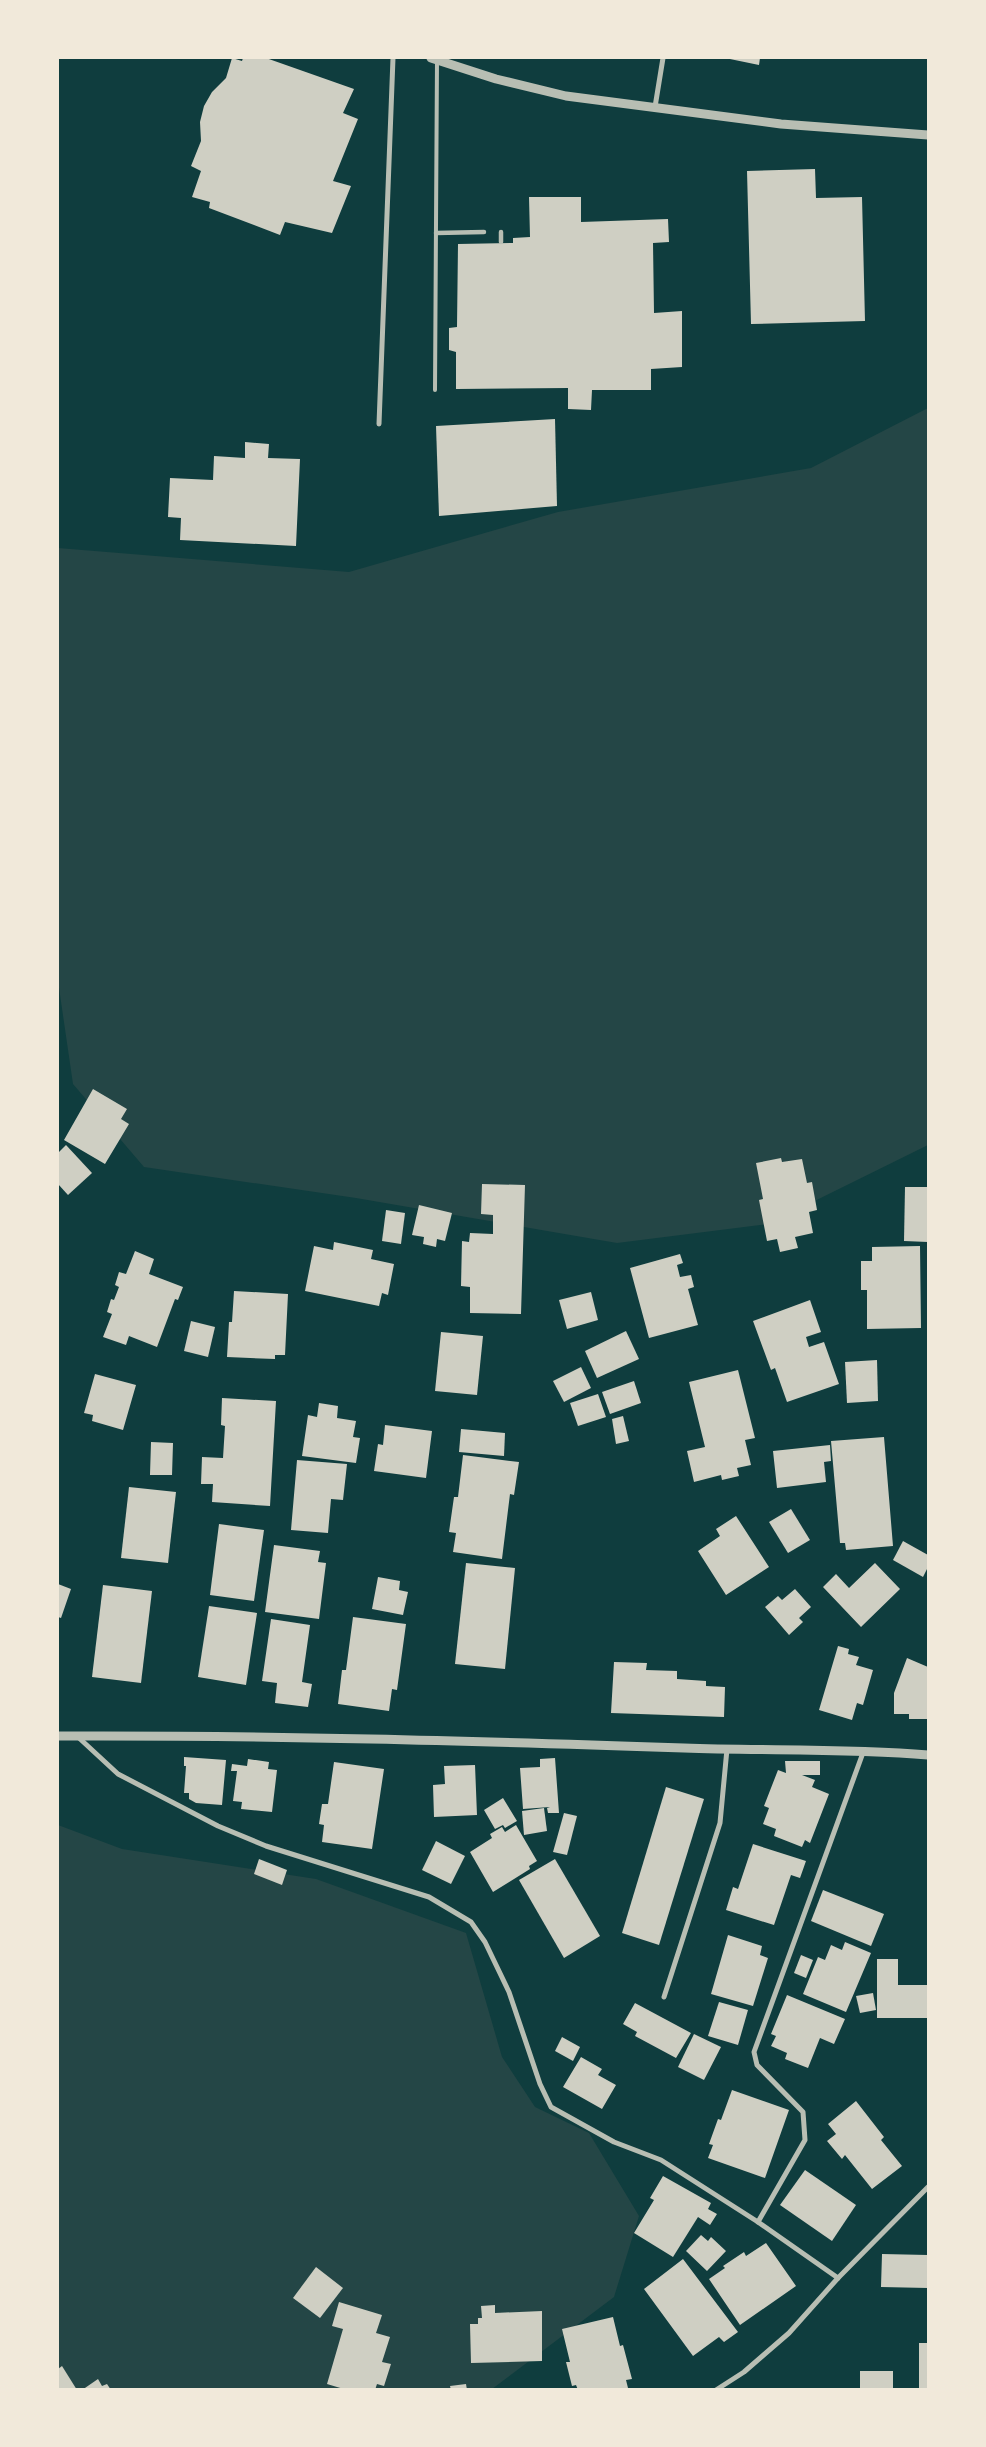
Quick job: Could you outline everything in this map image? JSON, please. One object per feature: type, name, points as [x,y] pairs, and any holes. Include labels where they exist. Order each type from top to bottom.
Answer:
[{"type":"street","points":[[379,424],[393,58]]},
{"type":"street","points":[[655,107],[662,58]]},
{"type":"street","points":[[434,59],[496,79],[566,96],[781,124],[928,135]]},
{"type":"street","points":[[436,233],[484,232]]},
{"type":"street","points":[[501,232],[502,242]]},
{"type":"street","points":[[58,1736],[409,1738],[727,1749],[865,1749],[928,1754]]},
{"type":"street","points":[[77,1736],[118,1774],[218,1826],[266,1846],[429,1897],[471,1922],[485,1942],[509,1992],[540,2084],[551,2107],[614,2142],[661,2160],[758,2222],[838,2278]]},
{"type":"street","points":[[664,1997],[720,1823],[727,1749]]},
{"type":"street","points":[[758,2222],[805,2140],[803,2112],[757,2066],[754,2052],[865,1749]]},
{"type":"street","points":[[716,2390],[744,2372],[789,2333],[838,2278],[928,2187]]},
{"type":"lane","points":[[434,59],[435,390]]},
{"type":"shaded area","points":[[928,408],[928,1145],[768,1224],[617,1243],[356,1198],[144,1167],[73,1084],[58,981],[58,548],[349,572],[558,512],[811,468]]},
{"type":"shaded area","points":[[58,1825],[122,1849],[316,1879],[466,1933],[502,2057],[535,2107],[589,2133],[639,2216],[614,2297],[492,2389],[58,2389]]},
{"type":"building","points":[[232,58],[242,61],[243,58],[266,58],[354,89],[343,113],[358,119],[333,181],[351,186],[332,233],[285,222],[280,235],[209,208],[210,202],[192,197],[201,171],[191,166],[201,141],[200,122],[204,106],[212,92],[226,78]]},
{"type":"building","points":[[725,58],[760,58],[759,65]]},
{"type":"building","points":[[815,169],[816,198],[862,197],[865,321],[751,324],[747,171]]},
{"type":"building","points":[[529,197],[581,197],[581,222],[668,219],[669,242],[653,243],[654,313],[682,311],[682,367],[651,369],[651,390],[592,390],[591,410],[568,409],[568,388],[456,389],[456,352],[449,350],[449,328],[457,327],[458,244],[513,243],[513,238],[530,237]]},
{"type":"building","points":[[555,419],[557,506],[439,516],[436,426]]},
{"type":"building","points":[[245,442],[269,444],[268,458],[300,459],[296,546],[180,540],[181,518],[168,517],[170,478],[213,480],[214,456],[245,458]]},
{"type":"building","points":[[93,1089],[127,1109],[121,1119],[129,1124],[105,1164],[64,1140]]},
{"type":"building","points":[[66,1145],[92,1173],[68,1195],[58,1184],[58,1153]]},
{"type":"building","points":[[781,1158],[782,1162],[802,1159],[807,1183],[812,1182],[817,1210],[809,1212],[813,1233],[795,1237],[798,1248],[780,1252],[777,1239],[767,1241],[759,1200],[763,1199],[756,1163]]},
{"type":"building","points":[[482,1184],[525,1185],[521,1314],[470,1313],[470,1287],[461,1286],[462,1241],[469,1242],[470,1233],[493,1234],[493,1215],[481,1214]]},
{"type":"building","points":[[905,1187],[928,1187],[928,1242],[904,1241]]},
{"type":"building","points":[[419,1205],[452,1213],[445,1241],[437,1239],[436,1247],[423,1244],[424,1237],[412,1235]]},
{"type":"building","points":[[386,1210],[405,1213],[401,1244],[382,1241]]},
{"type":"building","points":[[334,1242],[373,1250],[371,1259],[394,1264],[388,1295],[382,1293],[379,1306],[305,1291],[314,1246],[333,1250]]},
{"type":"building","points":[[920,1246],[921,1328],[867,1329],[867,1290],[861,1290],[861,1261],[872,1261],[872,1247]]},
{"type":"building","points":[[135,1251],[154,1259],[149,1274],[183,1287],[178,1300],[175,1299],[157,1347],[129,1336],[126,1345],[103,1337],[112,1314],[107,1312],[111,1299],[114,1300],[119,1287],[115,1285],[119,1272],[126,1274]]},
{"type":"building","points":[[680,1254],[683,1263],[677,1265],[680,1277],[691,1275],[694,1287],[688,1289],[698,1325],[649,1338],[630,1268]]},
{"type":"building","points":[[234,1291],[288,1294],[285,1355],[275,1355],[275,1359],[227,1357],[229,1322],[232,1322]]},
{"type":"building","points":[[591,1292],[598,1320],[567,1329],[559,1300]]},
{"type":"building","points":[[810,1300],[821,1332],[806,1337],[809,1347],[824,1342],[839,1384],[787,1402],[775,1368],[771,1370],[753,1321]]},
{"type":"building","points":[[191,1321],[215,1327],[208,1357],[184,1351]]},
{"type":"building","points":[[626,1331],[639,1359],[597,1378],[585,1351]]},
{"type":"building","points":[[441,1332],[483,1336],[477,1395],[435,1391]]},
{"type":"building","points":[[877,1360],[878,1401],[847,1403],[845,1362]]},
{"type":"building","points":[[581,1367],[591,1388],[564,1402],[553,1381]]},
{"type":"building","points":[[738,1370],[755,1438],[745,1440],[751,1465],[737,1468],[739,1476],[722,1480],[721,1475],[694,1482],[687,1451],[705,1447],[689,1382]]},
{"type":"building","points":[[95,1374],[136,1385],[123,1430],[92,1421],[93,1415],[84,1413]]},
{"type":"building","points":[[634,1381],[641,1403],[610,1414],[602,1392]]},
{"type":"building","points":[[598,1394],[606,1417],[578,1426],[570,1403]]},
{"type":"building","points":[[222,1398],[276,1401],[270,1506],[212,1502],[213,1484],[201,1484],[202,1457],[223,1458],[225,1426],[221,1425]]},
{"type":"building","points":[[319,1403],[338,1406],[337,1418],[356,1421],[353,1437],[360,1438],[356,1463],[302,1456],[308,1415],[317,1417]]},
{"type":"building","points":[[623,1416],[629,1441],[616,1444],[612,1419]]},
{"type":"building","points":[[385,1425],[432,1431],[426,1478],[374,1471],[378,1444],[383,1445]]},
{"type":"building","points":[[461,1429],[505,1433],[504,1456],[459,1452]]},
{"type":"building","points":[[884,1437],[893,1546],[846,1550],[845,1543],[840,1543],[831,1441]]},
{"type":"building","points":[[151,1442],[173,1443],[172,1475],[150,1475]]},
{"type":"building","points":[[830,1445],[831,1461],[824,1462],[826,1482],[777,1488],[773,1451]]},
{"type":"building","points":[[463,1455],[519,1462],[514,1495],[510,1494],[502,1559],[453,1552],[456,1533],[449,1532],[454,1497],[458,1497]]},
{"type":"building","points":[[297,1460],[347,1464],[343,1500],[331,1499],[328,1533],[291,1530]]},
{"type":"building","points":[[129,1487],[176,1492],[168,1563],[121,1558]]},
{"type":"building","points":[[791,1509],[810,1540],[788,1553],[769,1522]]},
{"type":"building","points":[[736,1516],[769,1567],[726,1595],[698,1551],[720,1536],[716,1529]]},
{"type":"building","points":[[219,1524],[264,1530],[254,1601],[210,1595]]},
{"type":"building","points":[[903,1541],[928,1555],[928,1567],[923,1577],[893,1560]]},
{"type":"building","points":[[274,1545],[320,1551],[318,1562],[326,1563],[319,1619],[265,1612]]},
{"type":"building","points":[[466,1563],[515,1568],[505,1669],[455,1664]]},
{"type":"building","points":[[875,1563],[900,1589],[861,1627],[823,1587],[836,1574],[849,1588]]},
{"type":"building","points":[[378,1577],[400,1581],[399,1590],[408,1592],[403,1615],[372,1609]]},
{"type":"building","points":[[58,1584],[71,1589],[61,1618],[58,1617]]},
{"type":"building","points":[[103,1585],[152,1591],[141,1683],[92,1677]]},
{"type":"building","points":[[795,1589],[811,1607],[799,1618],[803,1622],[789,1635],[765,1607],[778,1596],[782,1600]]},
{"type":"building","points":[[209,1606],[257,1613],[246,1685],[198,1677]]},
{"type":"building","points":[[353,1617],[406,1624],[397,1690],[392,1689],[389,1711],[338,1704],[342,1670],[346,1670]]},
{"type":"building","points":[[271,1619],[310,1625],[302,1682],[312,1684],[308,1707],[275,1703],[277,1683],[262,1681]]},
{"type":"building","points":[[838,1646],[849,1649],[848,1654],[859,1657],[856,1665],[873,1670],[863,1705],[857,1703],[852,1720],[819,1710]]},
{"type":"building","points":[[907,1658],[928,1667],[928,1719],[909,1719],[909,1714],[894,1714],[894,1693]]},
{"type":"building","points":[[614,1662],[647,1663],[646,1670],[677,1671],[677,1679],[706,1681],[706,1686],[725,1687],[724,1717],[611,1713]]},
{"type":"building","points":[[184,1757],[226,1760],[222,1805],[196,1803],[189,1799],[189,1793],[184,1793],[186,1766],[184,1766]]},
{"type":"building","points":[[555,1758],[559,1813],[548,1813],[547,1808],[550,1807],[523,1809],[520,1768],[540,1767],[540,1759]]},
{"type":"building","points":[[248,1759],[269,1762],[268,1769],[277,1770],[272,1812],[241,1809],[242,1802],[233,1801],[237,1771],[231,1771],[232,1764],[247,1766]]},
{"type":"building","points":[[785,1761],[820,1761],[820,1775],[802,1775],[815,1780],[812,1787],[829,1794],[810,1843],[805,1840],[802,1847],[774,1836],[776,1829],[763,1824],[769,1808],[764,1806],[778,1770],[786,1773]]},
{"type":"building","points":[[334,1762],[384,1769],[372,1849],[322,1842],[324,1825],[319,1824],[322,1804],[328,1804]]},
{"type":"building","points":[[475,1765],[477,1815],[434,1817],[433,1785],[445,1784],[444,1766]]},
{"type":"building","points":[[666,1787],[704,1799],[659,1945],[622,1933]]},
{"type":"building","points":[[503,1798],[517,1821],[505,1828],[503,1825],[495,1829],[484,1810]]},
{"type":"building","points":[[544,1808],[547,1831],[524,1835],[522,1811]]},
{"type":"building","points":[[564,1813],[577,1816],[567,1855],[553,1852]]},
{"type":"building","points":[[516,1825],[537,1861],[529,1866],[530,1869],[493,1892],[470,1852],[492,1838],[490,1834],[502,1827],[505,1832]]},
{"type":"building","points":[[436,1841],[465,1856],[451,1884],[422,1870]]},
{"type":"building","points":[[753,1844],[806,1861],[800,1878],[791,1875],[774,1925],[726,1910],[733,1887],[738,1889]]},
{"type":"building","points":[[259,1859],[287,1870],[282,1885],[254,1874]]},
{"type":"building","points":[[555,1859],[600,1936],[564,1958],[519,1880]]},
{"type":"building","points":[[823,1890],[884,1914],[871,1946],[811,1921]]},
{"type":"building","points":[[728,1935],[762,1946],[760,1955],[768,1958],[753,2006],[711,1994]]},
{"type":"building","points":[[845,1942],[871,1953],[846,2012],[803,1994],[818,1957],[825,1960],[831,1945],[842,1950]]},
{"type":"building","points":[[801,1955],[813,1960],[806,1978],[794,1973]]},
{"type":"building","points":[[877,1959],[898,1959],[898,1985],[928,1985],[928,2018],[877,2018]]},
{"type":"building","points":[[873,1993],[876,2010],[860,2013],[856,1996]]},
{"type":"building","points":[[787,1995],[845,2019],[834,2044],[820,2038],[808,2068],[785,2059],[787,2053],[771,2046],[776,2036],[771,2034]]},
{"type":"building","points":[[719,2002],[748,2010],[738,2045],[708,2036]]},
{"type":"building","points":[[635,2003],[691,2033],[676,2058],[635,2036],[637,2032],[623,2024]]},
{"type":"building","points":[[694,2034],[721,2047],[704,2080],[678,2067]]},
{"type":"building","points":[[562,2037],[580,2047],[573,2061],[555,2051]]},
{"type":"building","points":[[581,2057],[602,2069],[598,2075],[616,2085],[602,2109],[563,2087]]},
{"type":"building","points":[[732,2090],[789,2110],[765,2178],[708,2158],[713,2145],[709,2144],[718,2119],[721,2120]]},
{"type":"building","points":[[856,2101],[884,2137],[881,2140],[902,2166],[872,2189],[845,2155],[842,2159],[827,2141],[836,2134],[828,2124]]},
{"type":"building","points":[[805,2170],[856,2205],[832,2241],[780,2205]]},
{"type":"building","points":[[663,2176],[711,2203],[708,2209],[717,2214],[710,2225],[698,2217],[673,2257],[634,2233],[654,2200],[650,2198]]},
{"type":"building","points":[[701,2235],[708,2241],[711,2237],[726,2251],[707,2271],[686,2251]]},
{"type":"building","points":[[766,2243],[796,2286],[740,2325],[709,2279],[725,2268],[723,2266],[744,2252],[746,2256]]},
{"type":"building","points":[[882,2254],[928,2255],[928,2288],[881,2287]]},
{"type":"building","points":[[683,2259],[738,2332],[724,2342],[719,2337],[693,2356],[644,2289]]},
{"type":"building","points":[[316,2267],[343,2288],[320,2318],[293,2298]]},
{"type":"building","points":[[339,2302],[382,2315],[376,2333],[390,2337],[382,2362],[391,2364],[384,2386],[377,2384],[375,2390],[347,2390],[327,2384],[343,2329],[332,2326]]},
{"type":"building","points":[[495,2305],[495,2313],[542,2311],[542,2361],[471,2363],[470,2324],[478,2324],[478,2318],[482,2318],[481,2306]]},
{"type":"building","points":[[613,2317],[620,2346],[623,2345],[632,2379],[626,2380],[628,2388],[578,2390],[576,2385],[572,2386],[566,2362],[570,2362],[562,2329]]},
{"type":"building","points":[[919,2343],[928,2343],[928,2390],[919,2390]]},
{"type":"building","points":[[62,2366],[77,2390],[58,2390],[58,2369]]},
{"type":"building","points":[[860,2371],[893,2371],[893,2390],[860,2390]]},
{"type":"building","points":[[98,2379],[102,2386],[107,2384],[111,2390],[82,2390]]},
{"type":"building","points":[[466,2384],[467,2390],[451,2390],[450,2386]]}]
